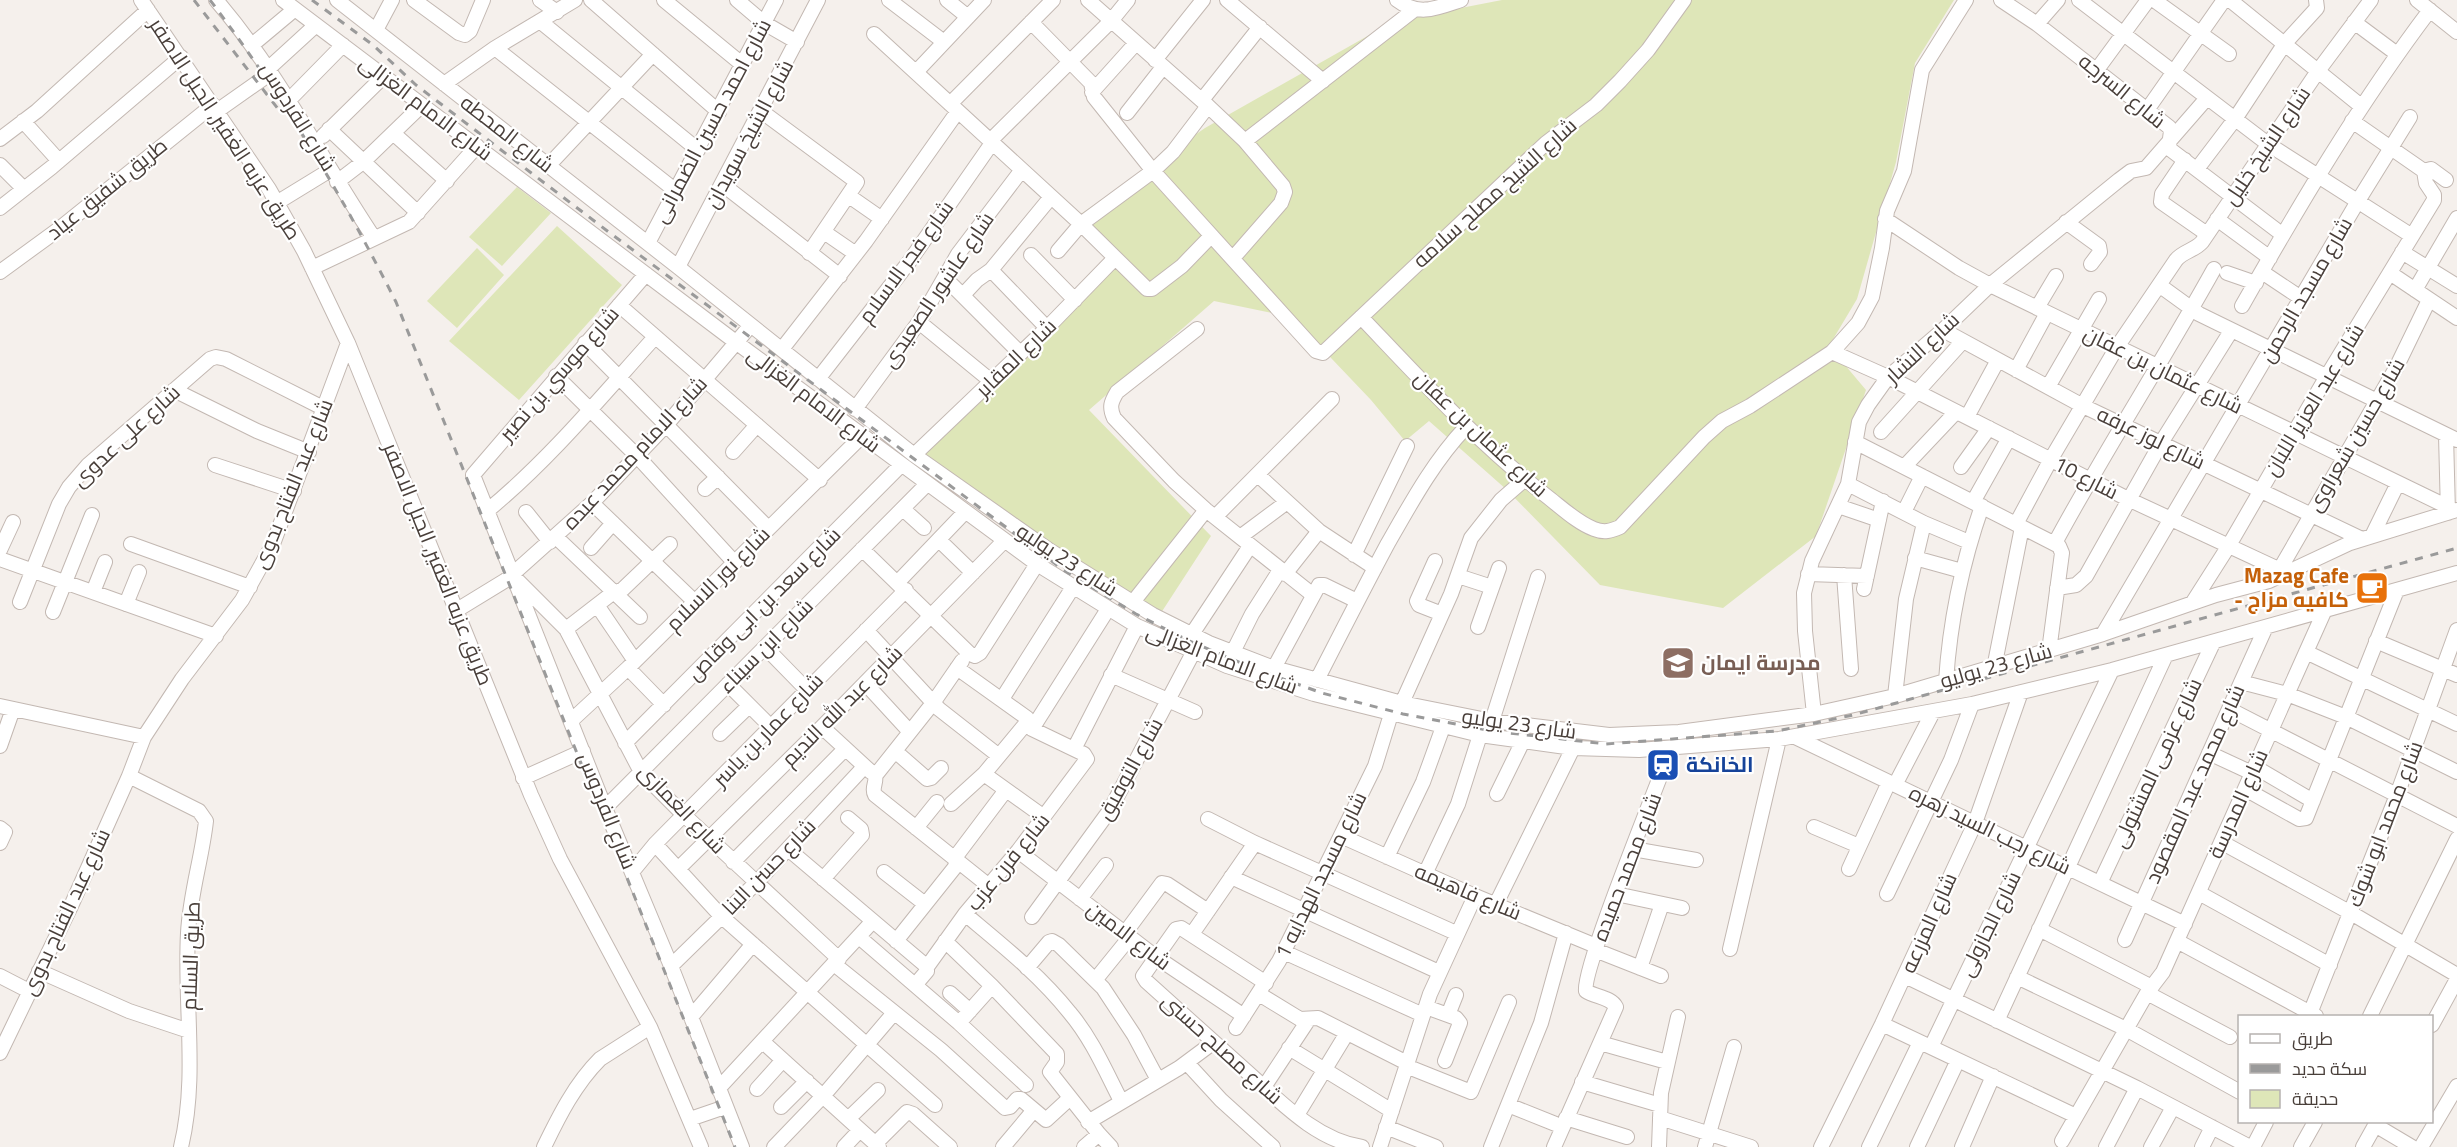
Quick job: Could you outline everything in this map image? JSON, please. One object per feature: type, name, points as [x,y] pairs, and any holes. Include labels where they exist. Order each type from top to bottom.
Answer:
[{"type":"street","name":"شارع الامام الغزالى","points":[[283,0],[737,343],[1004,541],[1137,626],[1246,673],[1285,686],[1480,735],[1573,748],[1606,750],[1671,748],[1795,737],[1971,704],[2112,670]]},
{"type":"street","name":"شارع المحطه","points":[[337,0],[678,267]]},
{"type":"street","points":[[376,30],[392,0]]},
{"type":"street","points":[[414,0],[465,35],[470,31],[483,0]]},
{"type":"street","points":[[540,0],[556,12]]},
{"type":"street","points":[[444,84],[495,48],[575,0]]},
{"type":"street","points":[[591,0],[719,112]]},
{"type":"street","points":[[664,0],[743,65]]},
{"type":"street","points":[[737,0],[764,23],[797,42]]},
{"type":"street","name":"شارع احمد حسين الضمرانى","points":[[648,243],[776,0]]},
{"type":"street","name":"شارع الشيخ سويدان","points":[[678,267],[818,0]]},
{"type":"street","points":[[889,0],[944,42]]},
{"type":"street","points":[[947,0],[968,17]]},
{"type":"street","points":[[917,71],[984,0]]},
{"type":"street","points":[[782,350],[882,219],[954,108],[1053,0]]},
{"type":"street","points":[[1031,22],[1091,83],[1092,92],[1153,171],[1233,258],[1277,209],[1285,192],[1283,186],[1245,141],[1088,0]]},
{"type":"street","name":"شارع فجر الاسلام","points":[[818,379],[909,262],[991,142],[1111,21],[1128,0]]},
{"type":"street","points":[[1127,113],[1203,0]]},
{"type":"street","points":[[1227,0],[1323,81]]},
{"type":"street","points":[[1397,0],[1436,9],[1461,0]]},
{"type":"street","name":"شارع الشيخ مصلح سلامه","points":[[1233,258],[1316,351],[1323,353],[1546,143],[1596,105],[1648,50],[1684,0]]},
{"type":"street","name":"شارع عثمان بن عفان","points":[[1361,317],[1466,427],[1525,479],[1584,525],[1602,531],[1612,531],[1620,526],[1722,421],[1750,406],[1832,352],[1858,323],[1872,297],[1889,201],[1904,171],[1922,70],[1966,0]]},
{"type":"street","name":"شارع السرجه","points":[[2001,0],[2037,24],[2169,127],[2171,150],[2283,235]]},
{"type":"street","points":[[2037,24],[2058,0]]},
{"type":"street","points":[[2079,0],[2268,144],[2412,236]]},
{"type":"street","points":[[2096,71],[2148,0]]},
{"type":"street","points":[[2154,0],[2229,54]]},
{"type":"street","points":[[2147,110],[2224,0]]},
{"type":"street","points":[[2230,0],[2361,106]]},
{"type":"street","points":[[2197,169],[2235,119],[2285,43],[2317,8],[2316,0]]},
{"type":"street","name":"شارع الشيخ خليل","points":[[1994,668],[2019,525],[2051,459],[2116,347],[2159,285],[2180,255],[2198,247],[2318,71],[2371,0]]},
{"type":"street","name":"شارع الفردوس","points":[[220,1],[270,71],[317,143],[335,178],[374,238]]},
{"type":"street","points":[[2242,306],[2318,176],[2361,106],[2397,54],[2426,4],[2457,32]]},
{"type":"street","points":[[0,139],[37,111],[145,5]]},
{"type":"street","name":"طريق عزبه الغفير, الجبل الاصفر","points":[[145,5],[278,202],[312,268],[348,343],[523,778],[560,859],[650,1028],[701,1147]]},
{"type":"street","points":[[1245,141],[1422,7]]},
{"type":"street","points":[[252,45],[295,9]]},
{"type":"street","points":[[541,22],[698,150]]},
{"type":"street","points":[[2354,22],[2397,54]]},
{"type":"street","name":"طريق شفيق عياد","points":[[0,271],[60,229],[215,108],[270,71],[316,25]]},
{"type":"street","points":[[1058,250],[1081,225],[1153,171],[1185,138],[1205,103],[1260,27]]},
{"type":"street","points":[[874,34],[917,71],[1150,290],[1182,266],[1211,236]]},
{"type":"street","points":[[1092,92],[1136,43]]},
{"type":"street","points":[[288,100],[343,45]]},
{"type":"street","points":[[495,48],[676,191]]},
{"type":"street","points":[[548,165],[653,54]]},
{"type":"street","points":[[0,208],[181,57]]},
{"type":"street","points":[[317,143],[384,76]]},
{"type":"street","name":"شارع النشار","points":[[1814,714],[1804,611],[1808,574],[1822,538],[1848,484],[1859,422],[1868,405],[1888,377],[1943,330],[1990,285],[2131,171],[2146,168],[2207,98]]},
{"type":"street","points":[[278,202],[327,172],[335,178],[363,162],[422,105]]},
{"type":"street","points":[[761,111],[856,179],[856,185],[849,196],[809,252]]},
{"type":"street","name":"شارع مسجد الرحمن","points":[[2103,634],[2358,201],[2410,117]]},
{"type":"street","points":[[23,121],[59,161]]},
{"type":"street","points":[[2352,121],[2424,171],[2434,170],[2446,180]]},
{"type":"street","points":[[329,129],[418,213]]},
{"type":"street","points":[[393,133],[447,181]]},
{"type":"street","points":[[312,268],[409,222],[477,146]]},
{"type":"street","points":[[2185,160],[2162,194],[2161,202],[2207,234]]},
{"type":"street","points":[[0,165],[24,189]]},
{"type":"street","name":"شارع عاشور الصعيدى","points":[[855,409],[919,322],[958,254],[1021,171]]},
{"type":"street","name":"شارع عبد العزيز اللبان","points":[[2193,602],[2228,547],[2327,376],[2435,197],[2426,183],[2424,171]]},
{"type":"street","points":[[722,184],[840,276]]},
{"type":"street","points":[[849,196],[882,219]]},
{"type":"street","points":[[963,295],[977,280],[991,270],[1051,197]]},
{"type":"street","points":[[2415,291],[2457,218]]},
{"type":"street","name":"شارع عثمان بن عفان","points":[[1885,219],[1959,268],[1990,285],[2451,510]]},
{"type":"street","points":[[2217,219],[2270,258]]},
{"type":"street","points":[[2066,222],[2099,246],[2100,252],[2091,264]]},
{"type":"street","points":[[824,232],[856,254]]},
{"type":"street","points":[[2402,252],[2457,286]]},
{"type":"street","points":[[1031,255],[1075,300]]},
{"type":"street","name":"شارع المقابر","points":[[914,455],[1047,328],[1115,258]]},
{"type":"street","name":"شارع 23 يوليو","points":[[678,267],[914,455],[1016,528],[1133,602],[1192,634],[1275,668],[1402,703],[1492,721],[1575,733],[1638,735],[1716,728],[1814,714],[1895,696],[1994,668],[2103,634],[2193,602],[2269,581],[2283,571],[2367,538],[2451,510]]},
{"type":"street","points":[[991,270],[1047,328]]},
{"type":"street","points":[[2049,651],[2057,588],[2058,546],[2090,479],[2191,310],[2221,271],[2259,277],[2301,298]]},
{"type":"street","points":[[2390,273],[2457,318]]},
{"type":"street","name":"شارع موسي بن نصير","points":[[473,475],[646,274]]},
{"type":"street","points":[[2016,370],[2056,276]]},
{"type":"street","points":[[945,278],[1020,353]]},
{"type":"street","points":[[2159,285],[2191,310],[2231,331],[2452,438],[2451,510]]},
{"type":"street","points":[[2048,387],[2099,299]]},
{"type":"street","name":"شارع حسين شعراوى","points":[[2283,571],[2310,514],[2396,368],[2429,300]]},
{"type":"street","points":[[619,305],[820,480]]},
{"type":"street","points":[[919,322],[991,381]]},
{"type":"street","name":"شارع الامام محمد عبده","points":[[457,610],[513,575],[592,503],[638,457],[751,325]]},
{"type":"street","points":[[1197,329],[1118,392],[1112,401],[1110,410],[1114,418],[1210,514],[1313,595]]},
{"type":"street","name":"شارع لوز عرفه","points":[[1943,330],[2083,406],[2260,491],[2367,538]]},
{"type":"street","points":[[2057,588],[2076,585],[2086,576],[2161,443],[2231,331]]},
{"type":"street","points":[[486,511],[510,492],[591,410],[655,337]]},
{"type":"street","points":[[1881,432],[1963,341]]},
{"type":"street","name":"شارع عبد الفتاح بدوى","points":[[0,1053],[71,906],[144,737],[164,704],[250,587],[279,532],[348,343]]},
{"type":"street","points":[[585,344],[768,528]]},
{"type":"street","name":"شارع 10","points":[[1832,352],[1888,377],[2171,520],[2283,571]]},
{"type":"street","name":"شارع على عدوى","points":[[20,602],[69,487],[88,465],[210,359],[216,357],[226,359],[325,409]]},
{"type":"street","points":[[1904,467],[1961,414],[1998,360]]},
{"type":"street","points":[[556,376],[638,457],[734,562]]},
{"type":"street","points":[[174,390],[263,434],[309,452]]},
{"type":"street","points":[[1133,602],[1210,514],[1258,475],[1332,399]]},
{"type":"street","points":[[733,452],[757,425]]},
{"type":"street","points":[[1317,680],[1357,600],[1422,485],[1444,452],[1466,427]]},
{"type":"street","points":[[1961,467],[1989,428]]},
{"type":"street","name":"شارع نور الاسلام","points":[[572,720],[820,480],[862,436]]},
{"type":"street","points":[[1946,681],[1952,620],[1978,504],[2009,438]]},
{"type":"street","points":[[1855,442],[2058,546]]},
{"type":"street","points":[[1354,555],[1407,446]]},
{"type":"street","points":[[215,465],[294,492]]},
{"type":"street","name":"شارع سعد بن ابى وقاص","points":[[625,743],[901,465]]},
{"type":"street","name":"شارع الفردوس","points":[[473,475],[605,808],[671,966],[741,1147]]},
{"type":"street","points":[[1258,475],[1319,531],[1375,568]]},
{"type":"street","points":[[1904,513],[1922,476]]},
{"type":"street","points":[[705,489],[718,477]]},
{"type":"street","points":[[1402,703],[1458,576],[1471,538],[1500,500],[1525,479]]},
{"type":"street","points":[[2367,538],[2398,483]]},
{"type":"street","name":"شارع ابن سيناء","points":[[605,808],[927,484]]},
{"type":"street","points":[[1848,484],[1924,523],[1969,542]]},
{"type":"street","points":[[1808,574],[1844,575],[1866,582],[1883,501]]},
{"type":"street","points":[[1192,634],[1245,541],[1287,502]]},
{"type":"street","points":[[592,503],[695,602]]},
{"type":"street","points":[[1838,506],[1879,520]]},
{"type":"street","points":[[903,509],[924,528]]},
{"type":"street","points":[[526,512],[640,617]]},
{"type":"street","name":"شارع عمار بن ياسر","points":[[632,872],[655,844],[866,630],[939,540],[965,513]]},
{"type":"street","points":[[53,612],[92,515]]},
{"type":"street","points":[[13,522],[1,559],[216,636]]},
{"type":"street","points":[[591,548],[613,523]]},
{"type":"street","points":[[1895,696],[1906,599],[1924,523]]},
{"type":"street","points":[[1233,652],[1252,614],[1282,572],[1319,531]]},
{"type":"street","points":[[939,540],[973,573]]},
{"type":"street","name":"شارع عبد الله النديم","points":[[678,869],[822,727],[1004,541]]},
{"type":"street","points":[[131,544],[250,587]]},
{"type":"street","points":[[566,629],[614,592],[623,589],[670,544]]},
{"type":"street","points":[[862,549],[972,654]]},
{"type":"street","points":[[1915,558],[1962,571]]},
{"type":"street","points":[[1435,561],[1417,601],[1419,605],[1442,614]]},
{"type":"street","points":[[93,592],[105,562]]},
{"type":"street","name":"شارع حسن البنا","points":[[671,966],[869,771],[895,751],[957,668],[972,654],[980,653],[1037,564]]},
{"type":"street","points":[[1478,627],[1499,568]]},
{"type":"street","points":[[126,604],[139,572]]},
{"type":"street","points":[[2112,670],[2265,629],[2457,573]]},
{"type":"street","name":"شارع الغمازى","points":[[513,575],[566,629],[641,772],[893,1014],[940,1050],[1005,1108],[1019,1098],[1039,1114]]},
{"type":"street","points":[[1844,575],[1851,669]]},
{"type":"street","points":[[1458,576],[1492,587]]},
{"type":"street","points":[[1492,721],[1538,577]]},
{"type":"street","points":[[1275,668],[1319,585],[1324,585],[1357,600]]},
{"type":"street","points":[[1002,699],[1073,587]]},
{"type":"street","points":[[2245,789],[2304,819],[2397,590]]},
{"type":"street","points":[[597,605],[632,664],[664,705]]},
{"type":"street","points":[[916,828],[944,803],[984,774],[1030,725],[1108,609]]},
{"type":"street","name":"شارع المدرسة","points":[[2062,1141],[2149,990],[2163,972],[2324,612]]},
{"type":"street","points":[[957,668],[1002,699],[1030,725],[1074,749],[1137,626]]},
{"type":"street","name":"شارع محمد عبد المقصود","points":[[2125,940],[2265,629]]},
{"type":"street","points":[[866,630],[933,703],[999,756]]},
{"type":"street","name":"شارع محمد ابو شوك","points":[[2312,1015],[2414,751],[2457,630]]},
{"type":"street","points":[[2376,642],[2457,675]]},
{"type":"street","name":"شارع عزمى المشتولى","points":[[2100,883],[2213,643]]},
{"type":"street","points":[[765,647],[807,690]]},
{"type":"street","name":"شارع التوفيق","points":[[1032,917],[1110,810],[1194,651]]},
{"type":"street","points":[[2306,652],[2457,724]]},
{"type":"street","points":[[1997,1021],[2165,657]]},
{"type":"street","name":"شارع الجازولى","points":[[1869,1147],[1926,1044],[1954,1000],[2112,670]]},
{"type":"street","points":[[1111,675],[1195,711]]},
{"type":"street","points":[[2241,682],[2287,694],[2346,717],[2457,772]]},
{"type":"street","points":[[865,683],[910,732]]},
{"type":"street","points":[[728,684],[771,727]]},
{"type":"street","name":"شارع المزرعه","points":[[1821,1147],[1905,976],[1975,823],[2021,692]]},
{"type":"street","points":[[1887,894],[1951,760],[1971,704]]},
{"type":"street","points":[[720,734],[749,705]]},
{"type":"street","points":[[0,746],[6,707],[144,737]]},
{"type":"street","points":[[2229,709],[2397,795],[2455,821]]},
{"type":"street","points":[[1849,869],[1892,783],[1933,712]]},
{"type":"street","name":"شارع مسجد الهدايه 1","points":[[1240,1022],[1284,952],[1341,836],[1375,766],[1391,714]]},
{"type":"street","points":[[822,727],[869,771],[876,782],[873,789],[875,795],[989,886]]},
{"type":"street","points":[[1387,857],[1423,782],[1443,727]]},
{"type":"street","points":[[1425,874],[1458,804],[1480,735]]},
{"type":"street","name":"شارع رجب السيد زهره","points":[[1795,737],[2185,924]]},
{"type":"street","points":[[1730,949],[1779,739]]},
{"type":"street","points":[[1497,794],[1523,741]]},
{"type":"street","points":[[1496,904],[1573,748]]},
{"type":"street","name":"شارع محمد حميده","points":[[1600,1044],[1616,1007],[1612,1001],[1589,993],[1585,987],[1596,948],[1671,748]]},
{"type":"street","points":[[733,862],[845,749]]},
{"type":"street","name":"شارع فرن عزب","points":[[916,984],[965,914],[1018,851],[1086,762],[1087,756],[1074,749]]},
{"type":"street","points":[[895,751],[927,779],[941,768]]},
{"type":"street","points":[[523,778],[583,752]]},
{"type":"street","points":[[2210,753],[2253,770],[2313,801]]},
{"type":"street","points":[[984,774],[1044,817]]},
{"type":"street","name":"طريق السلام","points":[[129,776],[199,811],[206,820],[194,885],[188,935],[189,1105],[181,1147]]},
{"type":"street","points":[[896,941],[926,904],[1006,790]]},
{"type":"street","points":[[823,879],[862,836],[861,829],[848,818]]},
{"type":"street","points":[[1208,819],[1322,874],[1456,933]]},
{"type":"street","points":[[1814,827],[1859,846]]},
{"type":"street","points":[[0,828],[5,832],[0,843]]},
{"type":"street","name":"شارع فاهيمه","points":[[1341,836],[1661,976]]},
{"type":"street","points":[[2371,1015],[2457,839]]},
{"type":"street","points":[[2221,842],[2351,913],[2457,977],[2433,1023]]},
{"type":"street","points":[[1255,843],[1208,911],[1188,932],[1296,1017],[1300,1019],[1318,1018],[1407,1065],[1471,1092],[1509,1002]]},
{"type":"street","points":[[655,844],[721,916],[935,1105]]},
{"type":"street","points":[[788,849],[927,967]]},
{"type":"street","points":[[1634,849],[1696,860]]},
{"type":"street","name":"شارع الامين","points":[[1018,851],[1240,1022]]},
{"type":"street","points":[[1080,899],[1106,865]]},
{"type":"street","points":[[884,872],[926,904]]},
{"type":"street","points":[[1231,877],[1438,972]]},
{"type":"street","points":[[1096,979],[1162,883],[1208,911]]},
{"type":"street","points":[[2199,893],[2330,965]]},
{"type":"street","points":[[1616,894],[1682,908]]},
{"type":"street","points":[[1380,1147],[1438,972],[1475,896]]},
{"type":"street","points":[[1640,968],[1662,904]]},
{"type":"street","points":[[965,914],[1027,968],[1076,1020],[1121,1101]]},
{"type":"street","points":[[718,1089],[872,922]]},
{"type":"street","name":"شارع مصلح حسنى","points":[[1188,932],[1176,929],[1145,973],[1144,979],[1297,1115],[1332,1137],[1362,1147]]},
{"type":"street","points":[[2039,929],[2230,1037]]},
{"type":"street","points":[[1491,1147],[1541,1023],[1566,933]]},
{"type":"street","points":[[859,937],[916,984],[1026,1086]]},
{"type":"street","points":[[945,941],[1057,1054],[1058,1059],[1050,1072],[1088,1122],[1112,1147]]},
{"type":"street","points":[[2177,941],[2310,1015]]},
{"type":"street","points":[[1027,968],[1049,942],[1055,942],[1096,979],[1134,1035],[1158,1080]]},
{"type":"street","points":[[691,1017],[753,944]]},
{"type":"street","points":[[1284,952],[1424,1011],[1448,1015],[1460,1023],[1444,1061]]},
{"type":"street","points":[[39,971],[121,1008],[189,1031]]},
{"type":"street","points":[[0,976],[29,991]]},
{"type":"street","points":[[1905,976],[2137,1088],[2251,1147],[2265,1123]]},
{"type":"street","points":[[2017,978],[2126,1029],[2238,1091]]},
{"type":"street","points":[[959,1023],[992,986]]},
{"type":"street","points":[[950,993],[970,1011]]},
{"type":"street","points":[[1448,1015],[1456,995]]},
{"type":"street","points":[[774,1147],[823,1096],[893,1014]]},
{"type":"street","points":[[1659,1147],[1660,1112],[1667,1062],[1678,1017]]},
{"type":"street","points":[[1264,1087],[1310,1019]]},
{"type":"street","points":[[1882,1024],[2076,1116]]},
{"type":"street","points":[[544,1147],[568,1101],[600,1059],[650,1028]]},
{"type":"street","points":[[1297,1115],[1326,1071],[1347,1033]]},
{"type":"street","points":[[763,1042],[877,1145],[906,1112],[913,1114],[950,1147]]},
{"type":"street","points":[[1088,1122],[1187,1063],[1214,1042]]},
{"type":"street","points":[[1554,1147],[1600,1044],[1667,1062]]},
{"type":"street","points":[[1705,1147],[1734,1047]]},
{"type":"street","points":[[1290,1048],[1392,1111]]},
{"type":"street","points":[[757,1089],[783,1060]]},
{"type":"street","points":[[1917,1147],[1959,1060]]},
{"type":"street","points":[[1187,1063],[1221,1100],[1273,1147]]},
{"type":"street","points":[[1962,1147],[1993,1076]]},
{"type":"street","points":[[781,1107],[807,1081]]},
{"type":"street","points":[[1582,1082],[1709,1133],[1751,1147]]},
{"type":"street","points":[[2421,1147],[2457,1086]]},
{"type":"street","points":[[2106,1147],[2137,1088]]},
{"type":"street","points":[[848,1119],[878,1090]]},
{"type":"street","points":[[1003,1147],[1039,1114],[1049,1118],[1070,1098]]},
{"type":"street","points":[[1508,1105],[1620,1139]]},
{"type":"street","points":[[690,1119],[725,1107]]},
{"type":"street","points":[[2151,1147],[2173,1107]]},
{"type":"street","points":[[2301,1147],[2314,1123]]},
{"type":"street","points":[[2363,1147],[2376,1124],[2412,1147]]},
{"type":"street","points":[[1386,1127],[1436,1147]]},
{"type":"street","points":[[2202,1147],[2212,1127]]},
{"type":"street","points":[[844,1147],[860,1130]]},
{"type":"street","points":[[1084,1147],[1099,1134]]},
{"type":"green space","points":[[1502,0],[1954,0],[1915,63],[1896,162],[1857,299],[1829,346],[1866,390],[1816,536],[1723,608],[1600,585],[1507,490],[1429,421],[1405,441],[1371,400],[1292,317],[1214,301],[1089,410],[1211,536],[1159,616],[920,457],[1121,261],[1078,216],[1205,128],[1394,21]]},
{"type":"green space","points":[[517,187],[551,213],[502,266],[469,237]]},
{"type":"green space","points":[[557,226],[622,285],[519,400],[449,341]]},
{"type":"green space","points":[[477,248],[504,275],[457,328],[427,301]]},
{"type":"railway","points":[[194,0],[282,114]]},
{"type":"railway","points":[[210,0],[263,73],[310,147],[396,302],[735,1147]]},
{"type":"railway","points":[[312,0],[373,45],[416,85],[610,233],[1065,571],[1136,614],[1187,640],[1253,668],[1322,693],[1403,714],[1492,731],[1606,744],[1777,731],[1853,715],[2457,548]]},
{"type":"place","name":"Mazag Cafe - كافيه مزاج","points":[[2372,588]]},
{"type":"place","name":"مدرسة ايمان","points":[[1678,663]]},
{"type":"place","name":"الخانكة","points":[[1663,765]]}]
